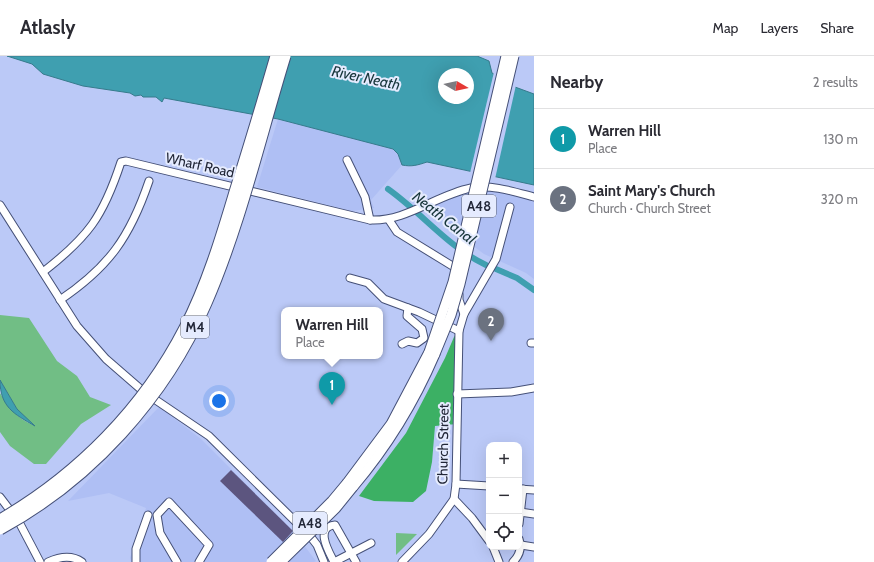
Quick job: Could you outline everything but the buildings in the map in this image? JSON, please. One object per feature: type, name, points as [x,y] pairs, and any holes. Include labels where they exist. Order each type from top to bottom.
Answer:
[{"type":"highway","name":"M4","points":[[0,520],[52,485],[100,443],[140,399],[178,342],[200,296],[214,261],[276,56]]},
{"type":"highway","name":"M4","points":[[0,529],[55,493],[111,445],[147,403],[180,355],[206,305],[221,267],[285,56]]},
{"type":"main road","name":"A48","points":[[432,353],[453,282],[506,56]]},
{"type":"main road","name":"A48","points":[[271,562],[350,485],[384,449],[397,428],[451,315],[460,284],[514,56]]},
{"type":"main road","name":"A48","points":[[281,562],[336,508],[350,485]]},
{"type":"street","name":"Wharf Road","points":[[42,272],[67,253],[86,234],[100,214],[121,162],[126,160],[370,220],[389,220],[472,188],[500,189],[534,197]]},
{"type":"street","points":[[347,160],[365,197],[370,220]]},
{"type":"street","points":[[60,300],[90,278],[117,248],[140,207],[149,181]]},
{"type":"street","points":[[0,205],[77,326],[106,359],[144,392],[209,436],[290,514],[317,545],[324,562]]},
{"type":"street","name":"Church Street","points":[[402,562],[429,534],[454,499],[456,484],[459,331],[464,314],[494,262],[510,207]]},
{"type":"street","points":[[389,220],[397,232],[454,267],[459,273],[459,300],[464,314]]},
{"type":"street","points":[[350,278],[368,283],[384,299],[459,331]]},
{"type":"street","points":[[402,344],[408,341],[416,343],[424,338],[422,329],[407,316],[408,308]]},
{"type":"street","points":[[457,394],[511,392],[534,388]]},
{"type":"street","points":[[456,484],[486,486]]},
{"type":"street","points":[[522,489],[534,490]]},
{"type":"street","points":[[0,497],[19,522],[40,562]]},
{"type":"street","points":[[454,499],[472,518],[486,537]]},
{"type":"street","points":[[177,562],[160,533],[157,515],[169,502],[209,545],[199,562]]},
{"type":"street","points":[[522,512],[534,514]]},
{"type":"street","points":[[136,562],[136,549],[148,515]]},
{"type":"street","points":[[356,562],[351,553],[335,525],[331,525],[324,531],[323,537],[334,562],[351,553],[371,543]]},
{"type":"street","points":[[522,543],[534,547]]},
{"type":"street","points":[[514,562],[519,556],[519,550]]},
{"type":"street","points":[[48,562],[63,558],[73,558],[82,562]]},
{"type":"shaded area","points":[[278,119],[393,149],[398,154],[402,165],[371,200],[374,208],[352,211],[257,187]]},
{"type":"shaded area","points":[[471,190],[491,190],[534,200],[534,279],[526,273],[484,254],[449,228],[433,206]]},
{"type":"shaded area","points":[[0,315],[29,318],[57,361],[77,376],[90,397],[111,405],[81,424],[46,464],[34,464],[10,446],[0,432],[0,393],[14,412],[22,419],[33,425],[17,409],[0,380]]},
{"type":"shaded area","points":[[159,407],[201,439],[293,531],[316,561],[131,562],[130,558],[146,508],[109,493],[68,501]]},
{"type":"shaded area","points":[[396,533],[417,534],[396,555]]},
{"type":"green space","points":[[459,331],[457,424],[435,426],[432,462],[426,491],[413,502],[374,501],[359,496],[406,433],[445,358],[454,337]]},
{"type":"water","name":"River Neath","points":[[7,56],[477,56],[489,61],[492,73],[515,87],[534,94],[534,185],[427,162],[409,166],[402,165],[398,154],[393,149],[278,119],[164,98],[162,102],[156,97],[143,97],[141,95],[135,96],[130,93],[83,86],[43,74],[32,64]]},
{"type":"water","points":[[0,380],[17,409],[35,426],[21,418],[10,409],[3,397]]},
{"type":"pier","points":[[494,72],[516,85],[495,179],[470,173]]},
{"type":"waterway","name":"Neath Canal","points":[[388,189],[459,249],[486,265]]},
{"type":"waterway","name":"Neath Canal","points":[[496,269],[517,278],[534,290]]},
{"type":"place","name":"Saint Mary's Church","points":[[491,341]]},
{"type":"place","name":"Warren Hill","points":[[332,405]]}]
